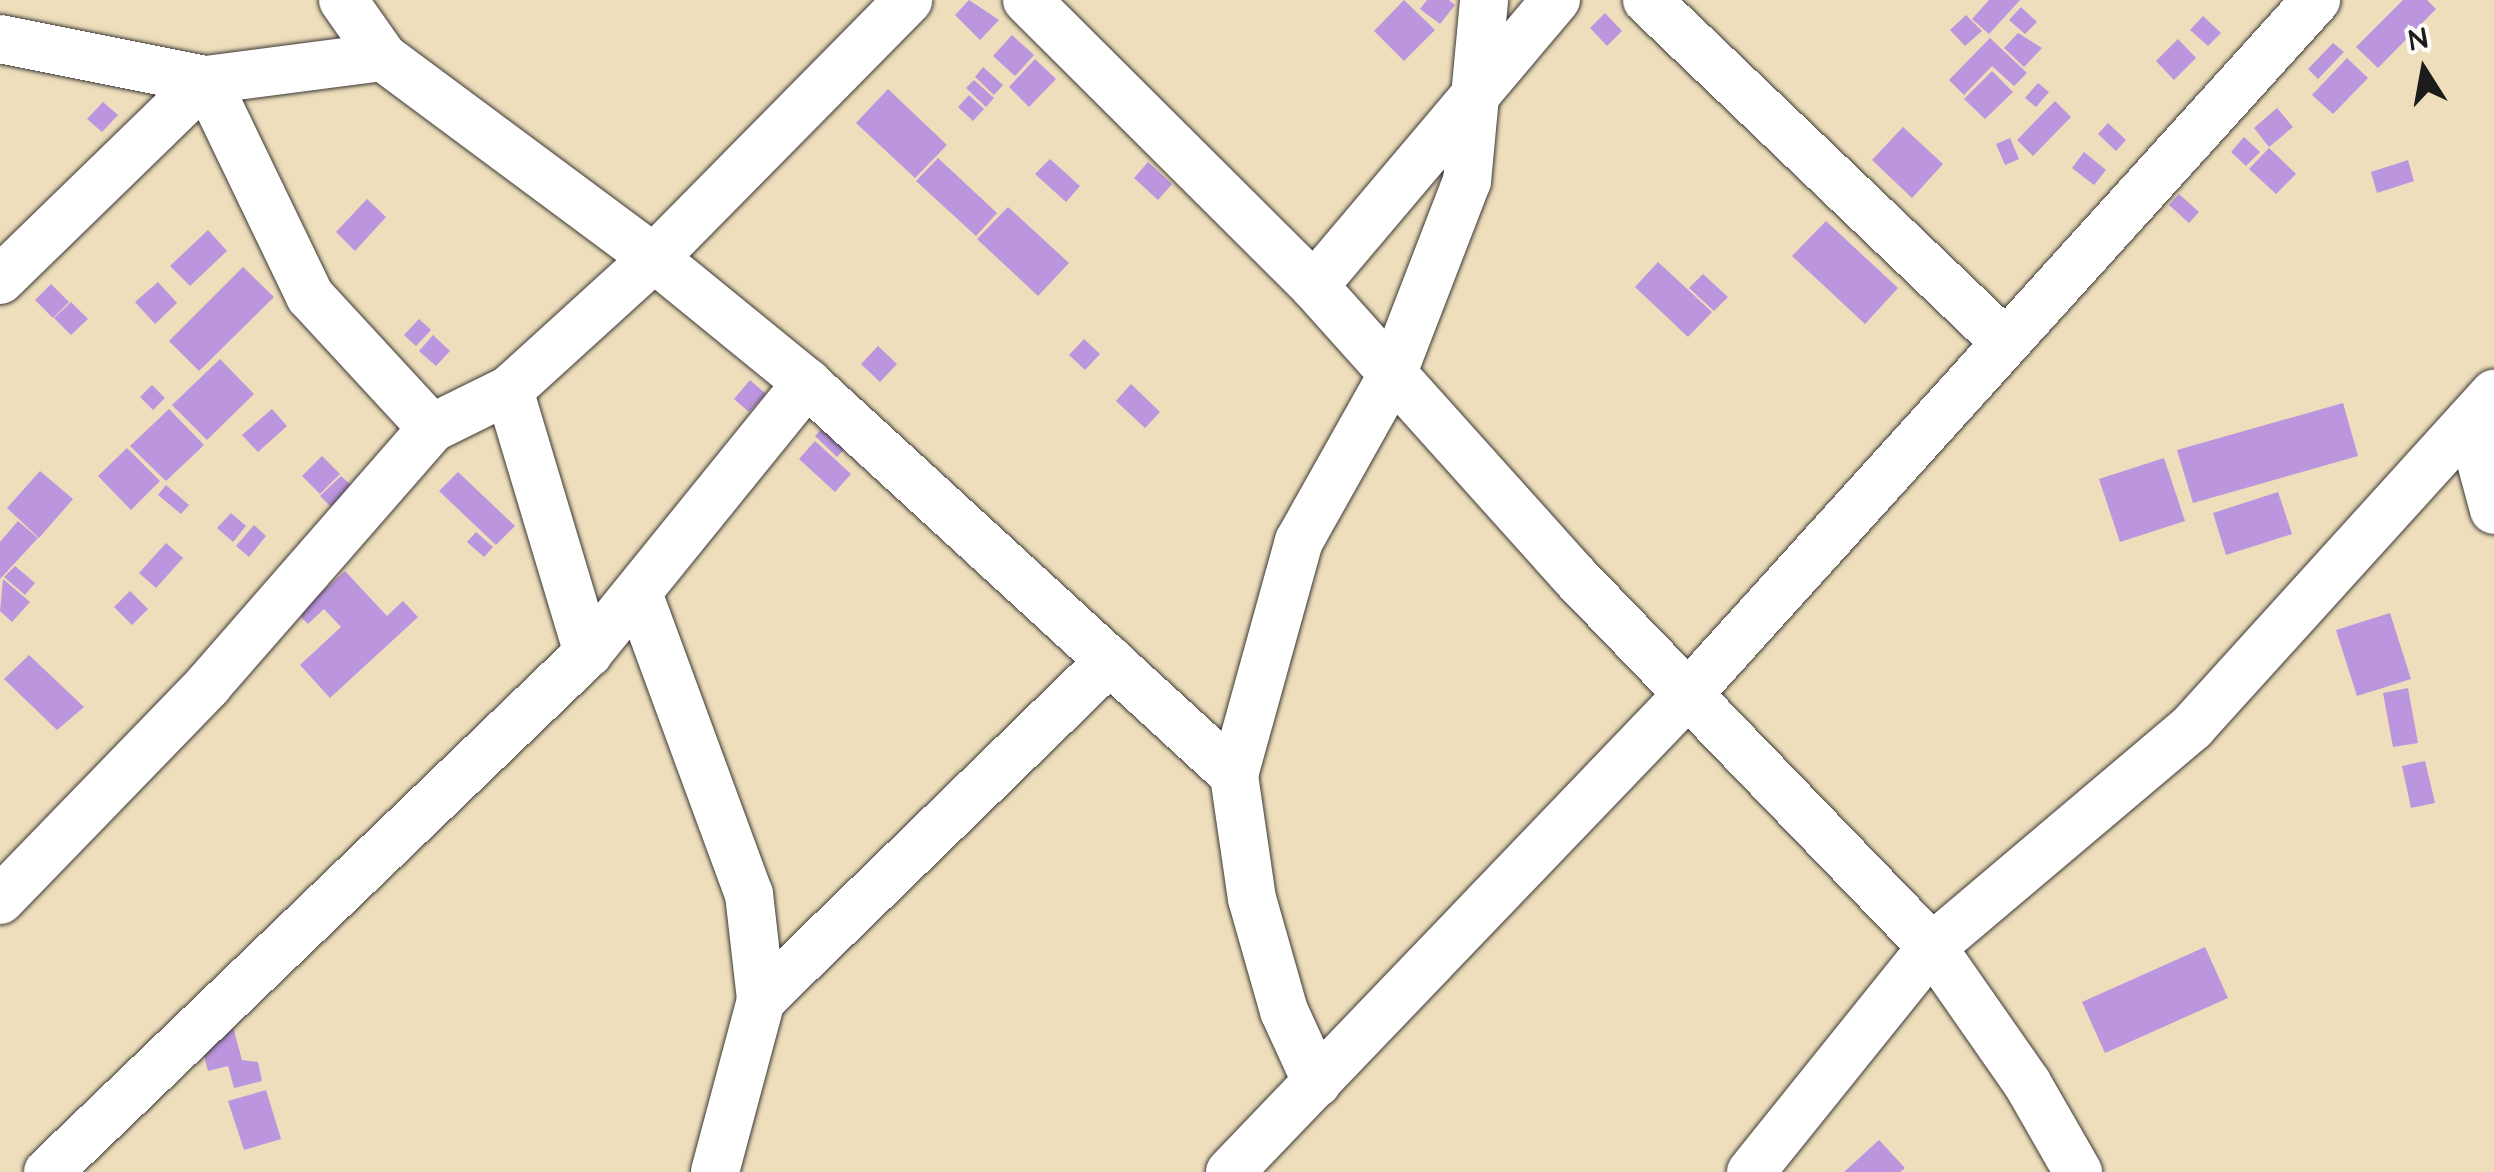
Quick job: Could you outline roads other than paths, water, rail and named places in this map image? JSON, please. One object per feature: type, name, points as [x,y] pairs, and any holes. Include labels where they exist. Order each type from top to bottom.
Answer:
[{"type":"street","points":[[344,0],[384,58],[654,258],[806,383],[1234,775]]},
{"type":"street","points":[[0,900],[208,685],[432,428],[509,390],[654,258],[908,0]]},
{"type":"street","points":[[1027,0],[1314,286],[1576,578],[1691,691],[1932,947],[2027,1083],[2078,1172]]},
{"type":"street","points":[[1317,1083],[1284,1011],[1252,900],[1234,775],[1299,541],[1392,375],[1467,181],[1484,0]]},
{"type":"street","points":[[1314,286],[1556,0]]},
{"type":"street","points":[[1648,0],[2004,340]]},
{"type":"street","points":[[1230,1172],[1691,691],[2004,340],[2289,9]]},
{"type":"street","points":[[0,39],[206,80],[384,58]]},
{"type":"street","points":[[0,280],[206,80]]},
{"type":"street","points":[[206,80],[310,296],[432,428]]},
{"type":"street","points":[[48,1172],[588,653],[806,383]]},
{"type":"street","points":[[509,390],[588,653]]},
{"type":"street","points":[[2482,407],[2494,510]]},
{"type":"street","points":[[1751,1172],[1932,947],[2192,727],[2482,407]]},
{"type":"street","points":[[638,593],[749,894],[761,1000],[715,1172]]},
{"type":"street","points":[[761,1000],[1110,661]]}]
